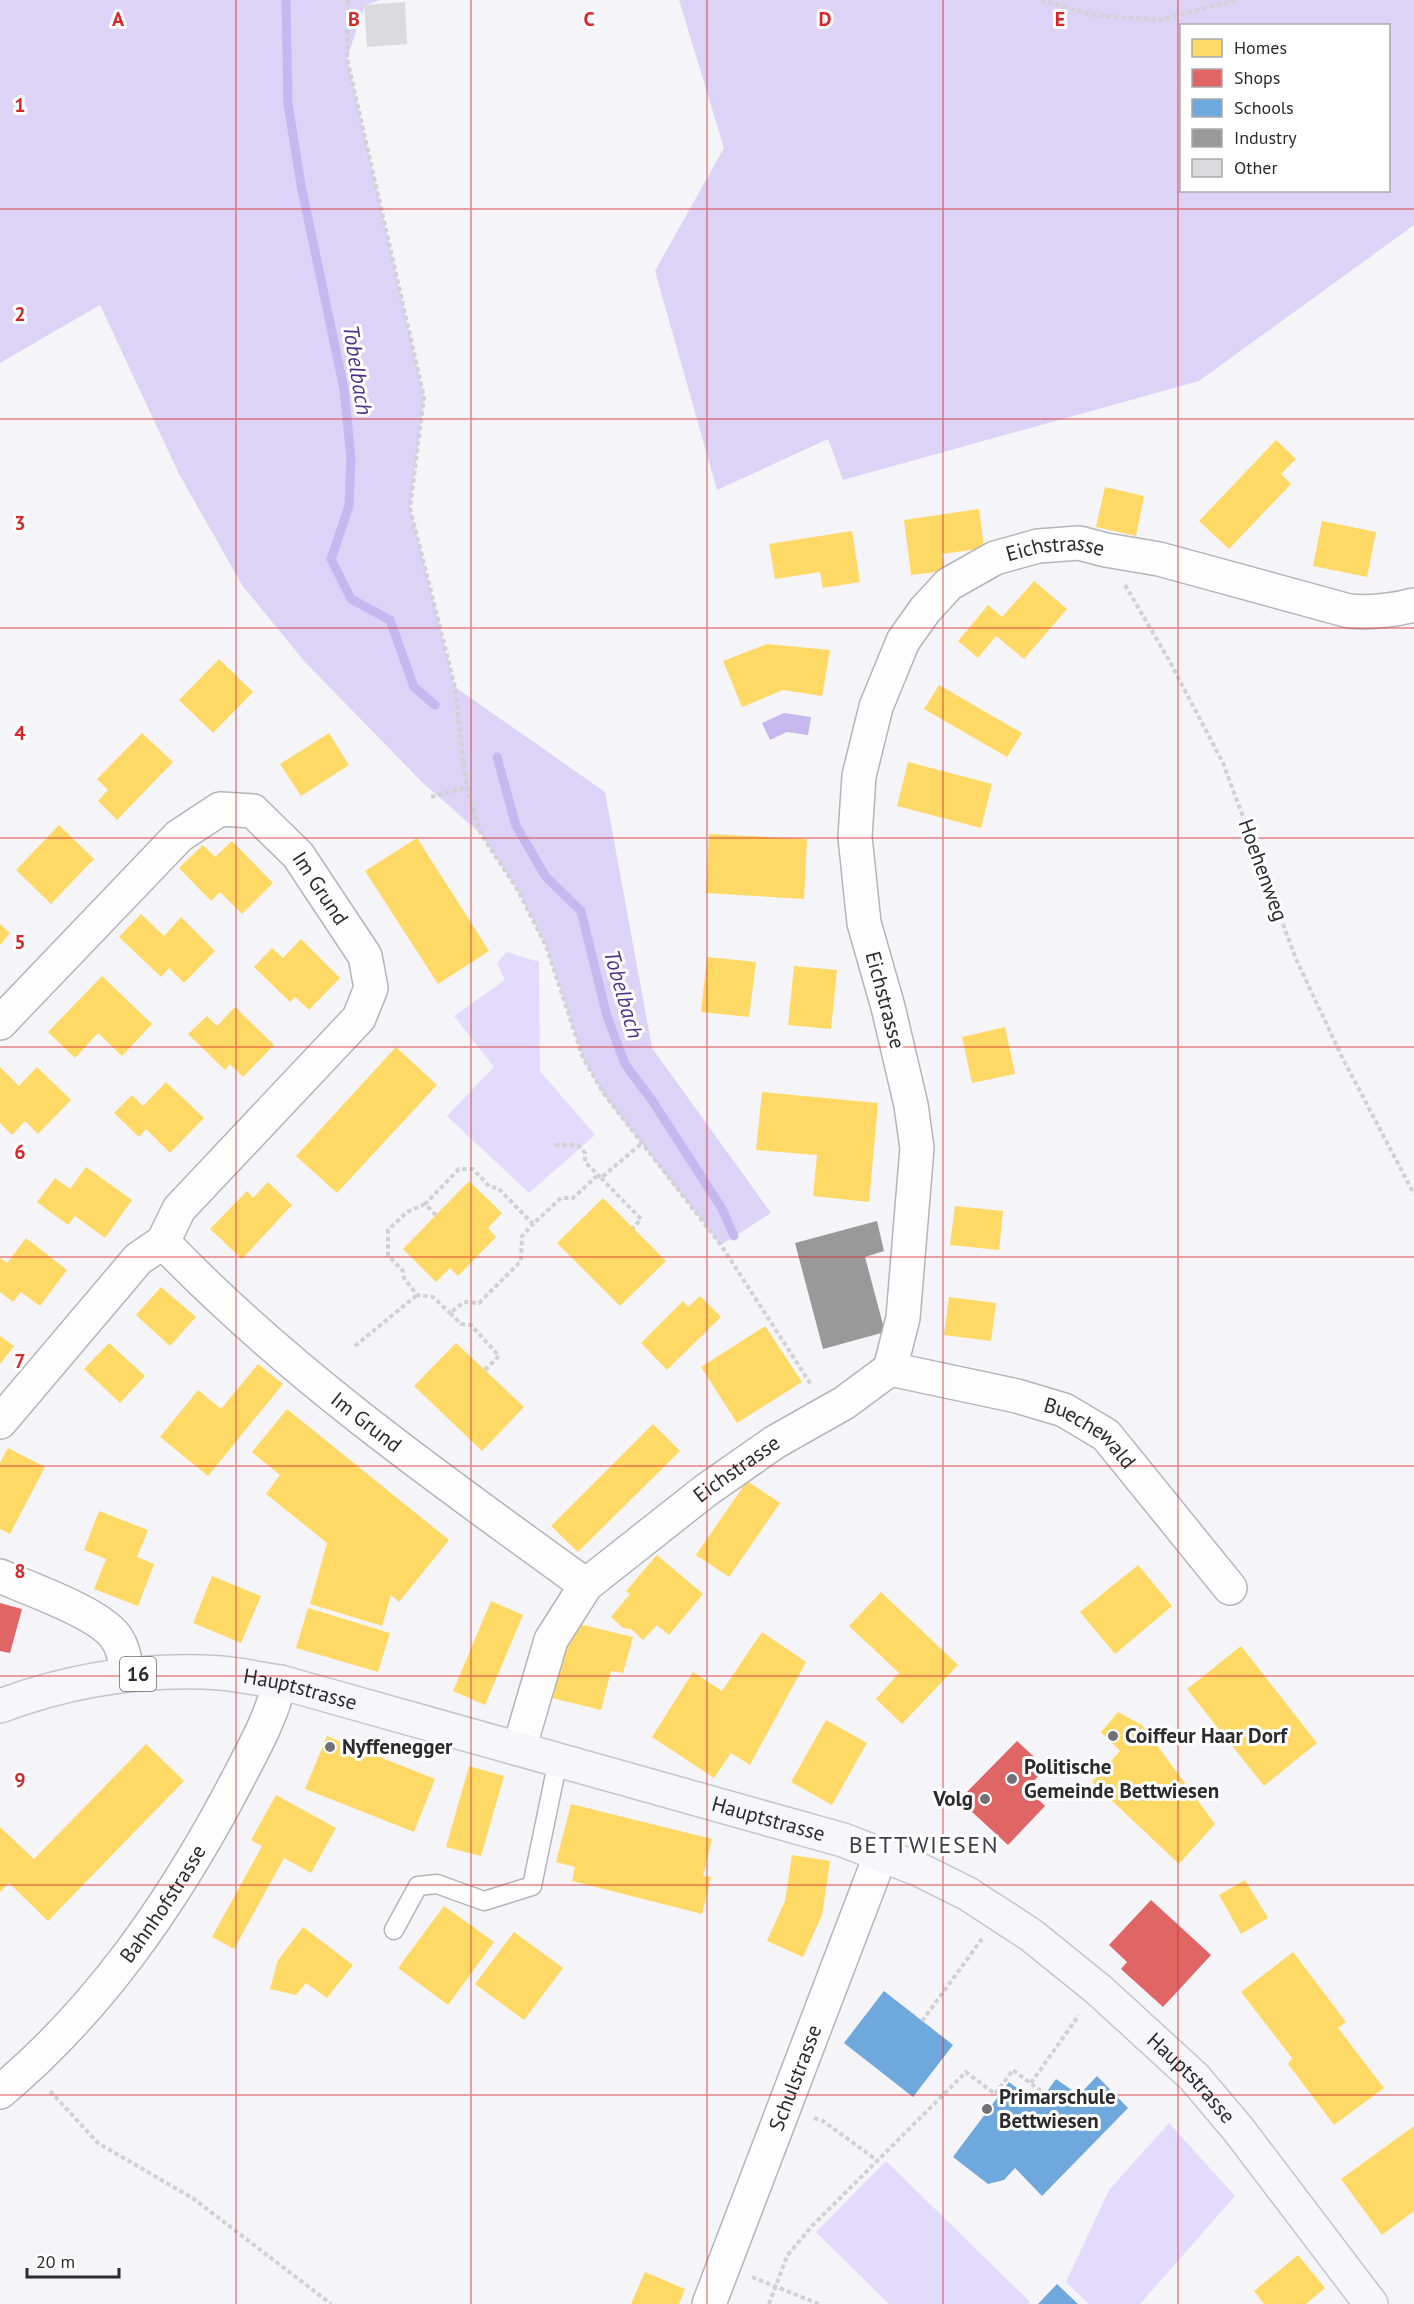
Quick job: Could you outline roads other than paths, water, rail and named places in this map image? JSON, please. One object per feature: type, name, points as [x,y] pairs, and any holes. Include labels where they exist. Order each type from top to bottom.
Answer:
[{"type":"main road","name":"Hauptstrasse","points":[[0,1706],[32,1694],[83,1682],[128,1675],[173,1672],[222,1674],[280,1682],[843,1840],[881,1854],[968,1894],[1031,1935],[1099,1990],[1157,2043],[1194,2077],[1238,2129],[1371,2304]]},
{"type":"street","name":"Eichstrasse","points":[[519,1749],[551,1640],[586,1585],[705,1491],[775,1442],[829,1412],[890,1369],[903,1318],[918,1148],[911,1105],[888,1007],[864,923],[855,837],[859,776],[876,707],[903,641],[925,610],[949,584],[995,558],[1038,546],[1079,543],[1159,559],[1349,610],[1384,612],[1414,605]]},
{"type":"street","name":"Im Grund","points":[[0,1023],[179,836],[220,809],[253,811],[298,855],[365,957],[371,988],[359,1018],[179,1209],[163,1242],[138,1259],[0,1422]]},
{"type":"street","name":"Im Grund","points":[[163,1242],[197,1278],[351,1412],[586,1585]]},
{"type":"street","name":"Buechewald","points":[[890,1369],[1017,1396],[1064,1410],[1106,1435],[1230,1588]]},
{"type":"street","points":[[0,1576],[91,1617],[114,1634],[123,1651],[128,1675]]},
{"type":"street","name":"Bahnhofstrasse","points":[[0,2092],[29,2068],[78,2019],[132,1953],[185,1874],[262,1734],[275,1704],[280,1682]]},
{"type":"street","name":"Schulstrasse","points":[[709,2304],[881,1854]]},
{"type":"lane","points":[[393,1930],[418,1886],[437,1884],[484,1901],[531,1886],[558,1760]]},
{"type":"waterway","name":"Tobelbach","points":[[286,0],[288,104],[301,185],[344,389],[351,458],[349,506],[331,559],[351,599],[390,620],[414,687],[435,705]]},
{"type":"waterway","name":"Tobelbach","points":[[497,757],[516,826],[546,877],[581,911],[607,1016],[625,1064],[651,1099],[721,1207],[734,1236]]},
{"type":"place","name":"Coiffeur Haar Dorf","points":[[1113,1736]]},
{"type":"place","name":"Nyffenegger","points":[[330,1747]]},
{"type":"place","name":"Politische Gemeinde Bettwiesen","points":[[1012,1779]]},
{"type":"place","name":"Volg","points":[[985,1799]]},
{"type":"place","name":"Primarschule Bettwiesen","points":[[987,2109]]},
{"type":"district","name":"BETTWIESEN","points":[[924,1845]]}]
